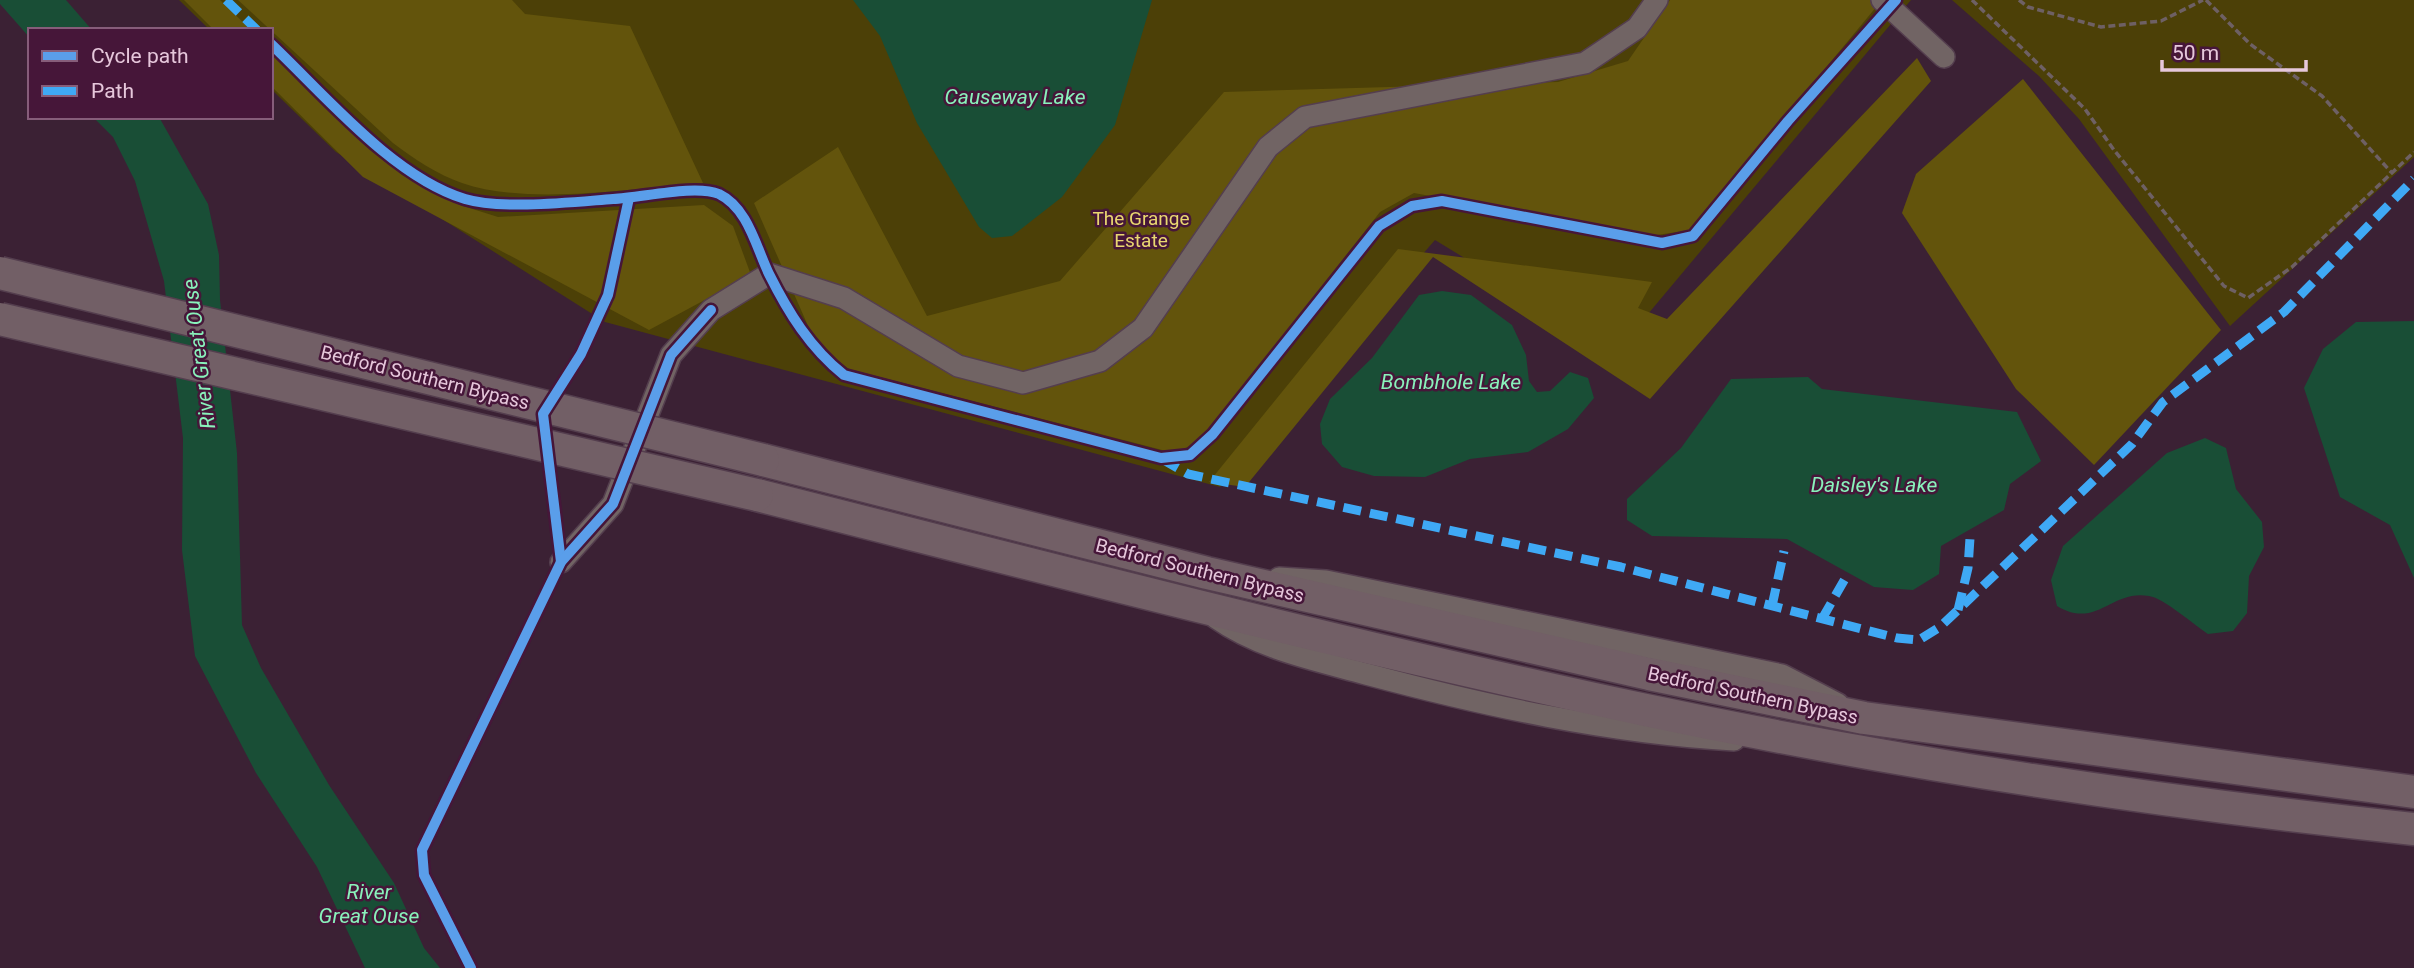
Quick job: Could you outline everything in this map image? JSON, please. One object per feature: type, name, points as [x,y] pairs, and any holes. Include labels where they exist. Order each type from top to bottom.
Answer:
[{"type":"highway","name":"Bedford Southern Bypass","points":[[0,273],[763,460],[1207,573],[1649,674],[1864,718],[2414,792]]},
{"type":"highway","name":"Bedford Southern Bypass","points":[[0,319],[757,495],[1199,606],[1643,709],[2039,781],[2414,829]]},
{"type":"lane","points":[[561,562],[613,504],[671,355],[711,310],[769,274],[844,298],[958,366],[1023,383],[1100,360],[1143,328],[1268,147],[1306,117],[1585,64],[1637,28],[1657,0]]},
{"type":"lane","points":[[1882,0],[1944,57]]},
{"type":"path","points":[[1972,0],[2085,109],[2114,150],[2224,286],[2248,298],[2292,267],[2414,152]]},
{"type":"path","points":[[2019,0],[2028,7],[2101,27],[2161,21],[2205,0],[2250,44],[2322,96],[2392,173]]},
{"type":"green space","name":"The Grange Estate","points":[[179,0],[1911,0],[1617,351],[1435,240],[1220,487],[605,322],[336,152],[273,91],[273,28],[208,28]]},
{"type":"green space","points":[[184,0],[220,0],[249,28],[212,28]]},
{"type":"green space","points":[[238,0],[512,0],[525,14],[630,26],[703,183],[581,194],[549,194],[488,190],[453,180],[426,166],[393,143],[273,32],[273,28],[268,28]]},
{"type":"green space","points":[[1670,0],[1882,0],[1691,230],[1650,236],[1414,193],[1380,212],[1202,439],[1184,449],[1166,451],[849,369],[816,344],[754,203],[838,147],[927,316],[1060,281],[1224,92],[1558,82],[1628,61]]},
{"type":"green space","points":[[1952,0],[2414,0],[2414,157],[2230,326],[2079,119],[2039,76]]},
{"type":"green space","points":[[273,52],[402,175],[460,205],[498,217],[704,205],[733,226],[751,275],[649,330],[363,177],[273,88]]},
{"type":"green space","points":[[1917,58],[1931,81],[1650,399],[1433,257],[1245,487],[1209,482],[1398,249],[1652,282],[1638,308],[1667,319]]},
{"type":"green space","points":[[2023,79],[2221,330],[2094,465],[2016,389],[1902,213],[1916,174]]},
{"type":"water","points":[[0,0],[66,0],[90,28],[28,28],[28,36],[0,4]]},
{"type":"water","name":"Causeway Lake","points":[[853,0],[1152,0],[1115,125],[1062,197],[1012,236],[992,238],[979,227],[917,123],[880,36]]},
{"type":"water","name":"River Great Ouse","points":[[95,119],[160,119],[208,204],[219,255],[220,300],[237,453],[242,625],[261,668],[329,785],[394,883],[424,948],[440,968],[365,968],[317,867],[256,773],[195,656],[182,550],[183,438],[164,281],[135,181],[113,137]]},
{"type":"water","name":"Bombhole Lake","points":[[1442,291],[1471,295],[1512,325],[1526,355],[1529,381],[1537,392],[1550,391],[1570,372],[1588,378],[1594,398],[1568,429],[1528,452],[1470,459],[1425,477],[1374,476],[1342,467],[1322,444],[1320,424],[1330,399],[1372,358],[1419,295]]},
{"type":"water","points":[[2414,321],[2414,578],[2390,525],[2340,497],[2304,388],[2323,349],[2356,322]]},
{"type":"water","name":"Daisley's Lake","points":[[1808,377],[1822,389],[2017,412],[2041,461],[2010,484],[2004,510],[1941,546],[1939,574],[1913,590],[1874,587],[1787,539],[1652,536],[1627,520],[1627,499],[1681,448],[1731,379]]},
{"type":"water","points":[[2205,438],[2226,448],[2236,489],[2262,522],[2264,547],[2249,576],[2247,613],[2233,631],[2208,634],[2171,607],[2149,596],[2124,598],[2094,612],[2083,614],[2057,606],[2051,580],[2063,546],[2167,453]]},
{"type":"marked path","points":[[226,0],[255,28]]},
{"type":"marked path","points":[[1162,459],[1188,474],[1621,567],[1897,638],[1919,640],[1940,627],[2132,444],[2163,402],[2284,312],[2414,179]]},
{"type":"marked path","points":[[1958,610],[1968,568],[1970,538]]},
{"type":"marked path","points":[[1772,606],[1784,551]]},
{"type":"marked path","points":[[1822,619],[1846,577]]},
{"type":"cycle path","points":[[273,46],[386,154],[438,188],[465,199],[518,205],[696,190],[719,194],[729,200],[744,218],[769,274],[801,329],[844,375],[1161,458],[1190,455],[1213,434],[1379,226],[1412,206],[1442,201],[1662,243],[1693,236],[1788,121],[1896,0]]},
{"type":"cycle path","points":[[561,562],[543,414],[581,354],[608,295],[629,198]]},
{"type":"cycle path","points":[[471,968],[424,875],[422,850],[561,562],[613,504],[671,355],[711,310]]}]
